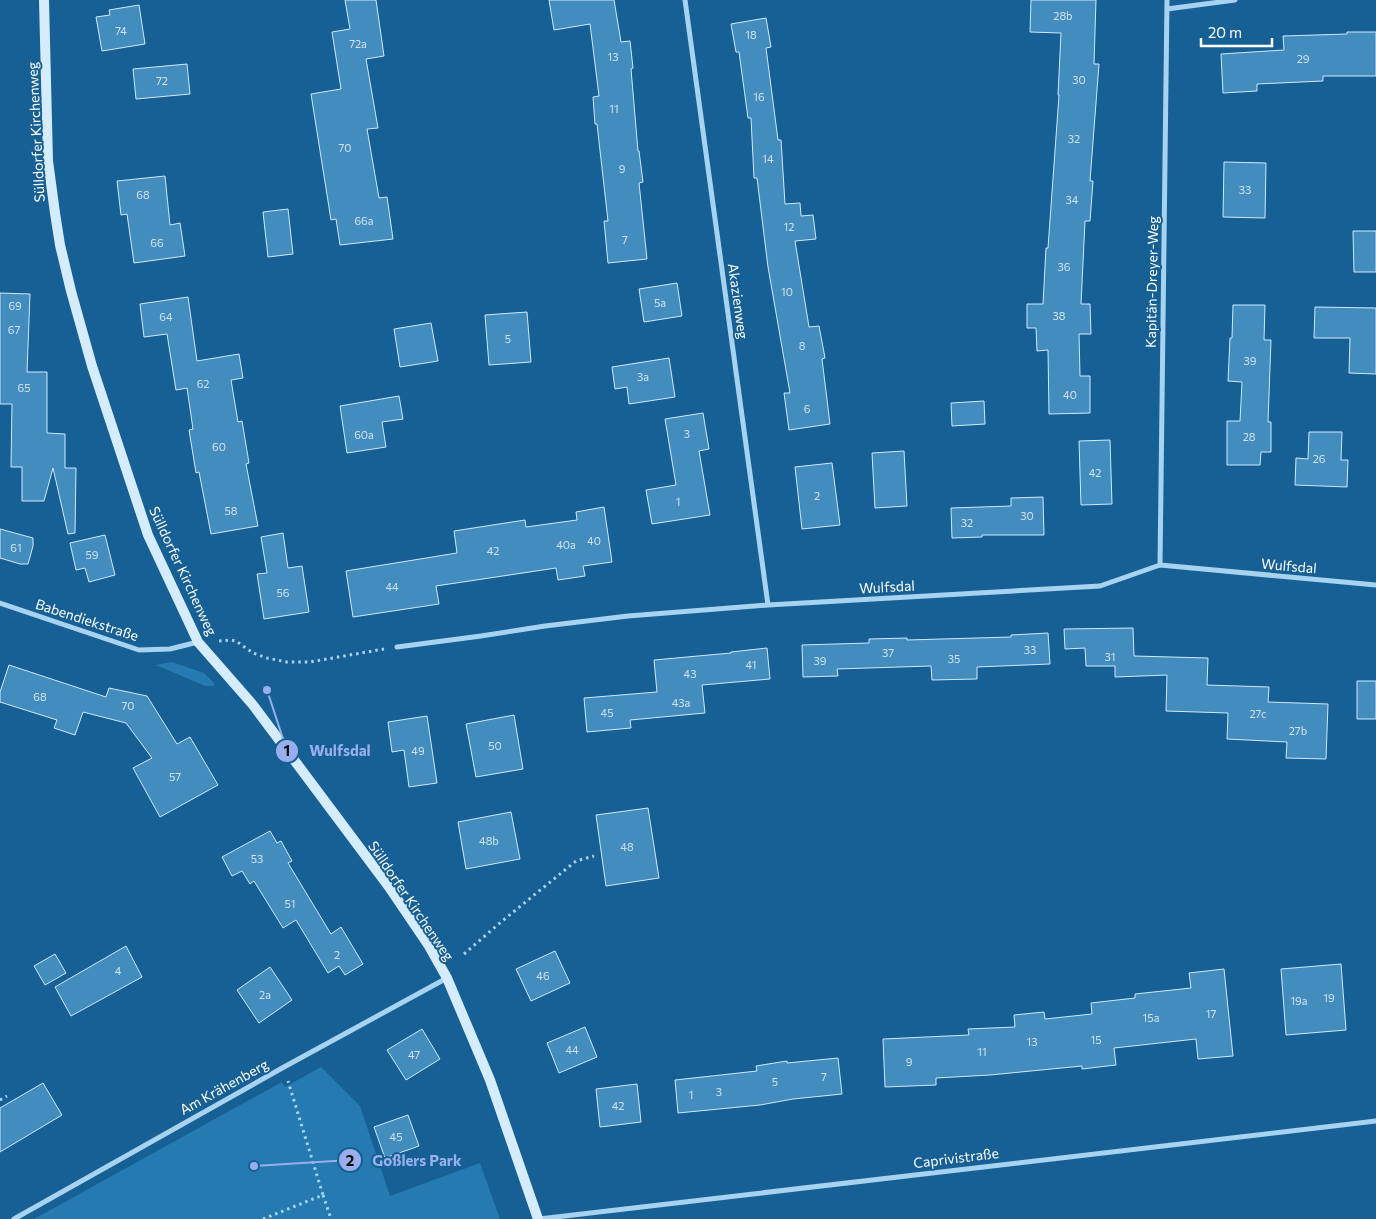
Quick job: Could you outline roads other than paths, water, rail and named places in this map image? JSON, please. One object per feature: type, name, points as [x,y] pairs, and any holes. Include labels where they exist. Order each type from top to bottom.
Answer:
[{"type":"street","name":"Sülldorfer Kirchenweg","points":[[44,0],[48,160],[55,214],[71,291],[92,366],[148,535],[198,642],[253,705],[389,887],[429,946],[447,978],[490,1080],[538,1219]]},
{"type":"street","name":"Akazienweg","points":[[685,0],[768,605]]},
{"type":"street","name":"Kapitän-Dreyer-Weg","points":[[1160,565],[1167,0]]},
{"type":"street","points":[[1167,9],[1235,0]]},
{"type":"street","name":"Wulfsdal","points":[[397,647],[628,616],[768,605],[1100,586],[1160,565],[1376,585]]},
{"type":"street","name":"Babendiekstraße","points":[[0,603],[139,650],[170,648],[198,642]]},
{"type":"street","name":"Am Krähenberg","points":[[14,1219],[292,1062],[447,978]]},
{"type":"street","name":"Caprivistraße","points":[[538,1219],[1376,1121]]},
{"type":"place","name":"Wulfsdal","points":[[267,690]]},
{"type":"place","name":"Goßlers Park","points":[[254,1166]]}]
